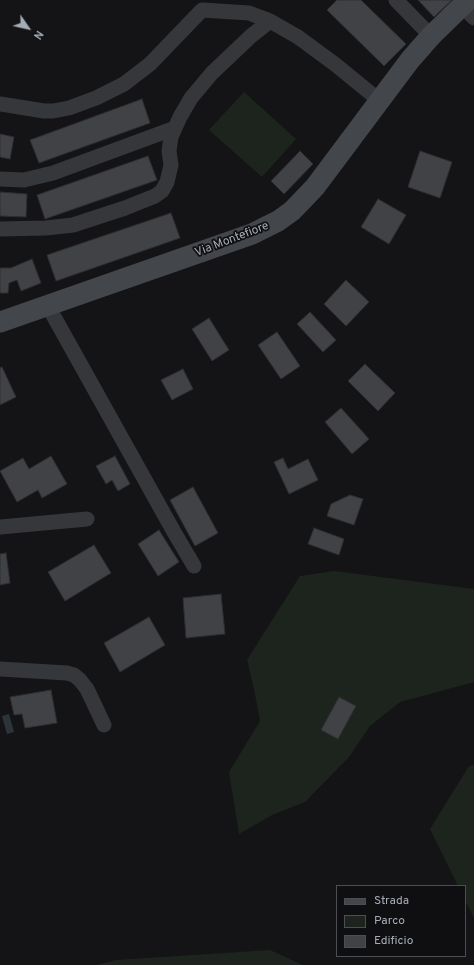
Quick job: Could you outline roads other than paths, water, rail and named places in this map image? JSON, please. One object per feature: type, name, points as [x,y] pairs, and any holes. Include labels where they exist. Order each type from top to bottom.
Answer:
[{"type":"main road","name":"Via Montefiore","points":[[0,322],[252,234],[278,221],[292,211],[315,187],[410,60],[431,36],[468,8]]},
{"type":"street","points":[[396,0],[431,36]]},
{"type":"street","points":[[0,104],[53,111],[69,108],[96,98],[124,84],[146,67],[162,52],[201,5],[249,13],[270,21],[298,37],[380,101]]},
{"type":"street","points":[[0,229],[46,228],[73,225],[125,208],[155,196],[164,188],[168,179],[171,165],[170,144],[175,128],[191,98],[206,80],[251,36],[270,21]]},
{"type":"street","points":[[0,179],[24,180],[53,173],[175,128]]},
{"type":"street","points":[[48,306],[194,566]]},
{"type":"street","points":[[0,527],[87,519]]},
{"type":"street","points":[[0,669],[66,673],[74,675],[87,689],[104,725]]}]
